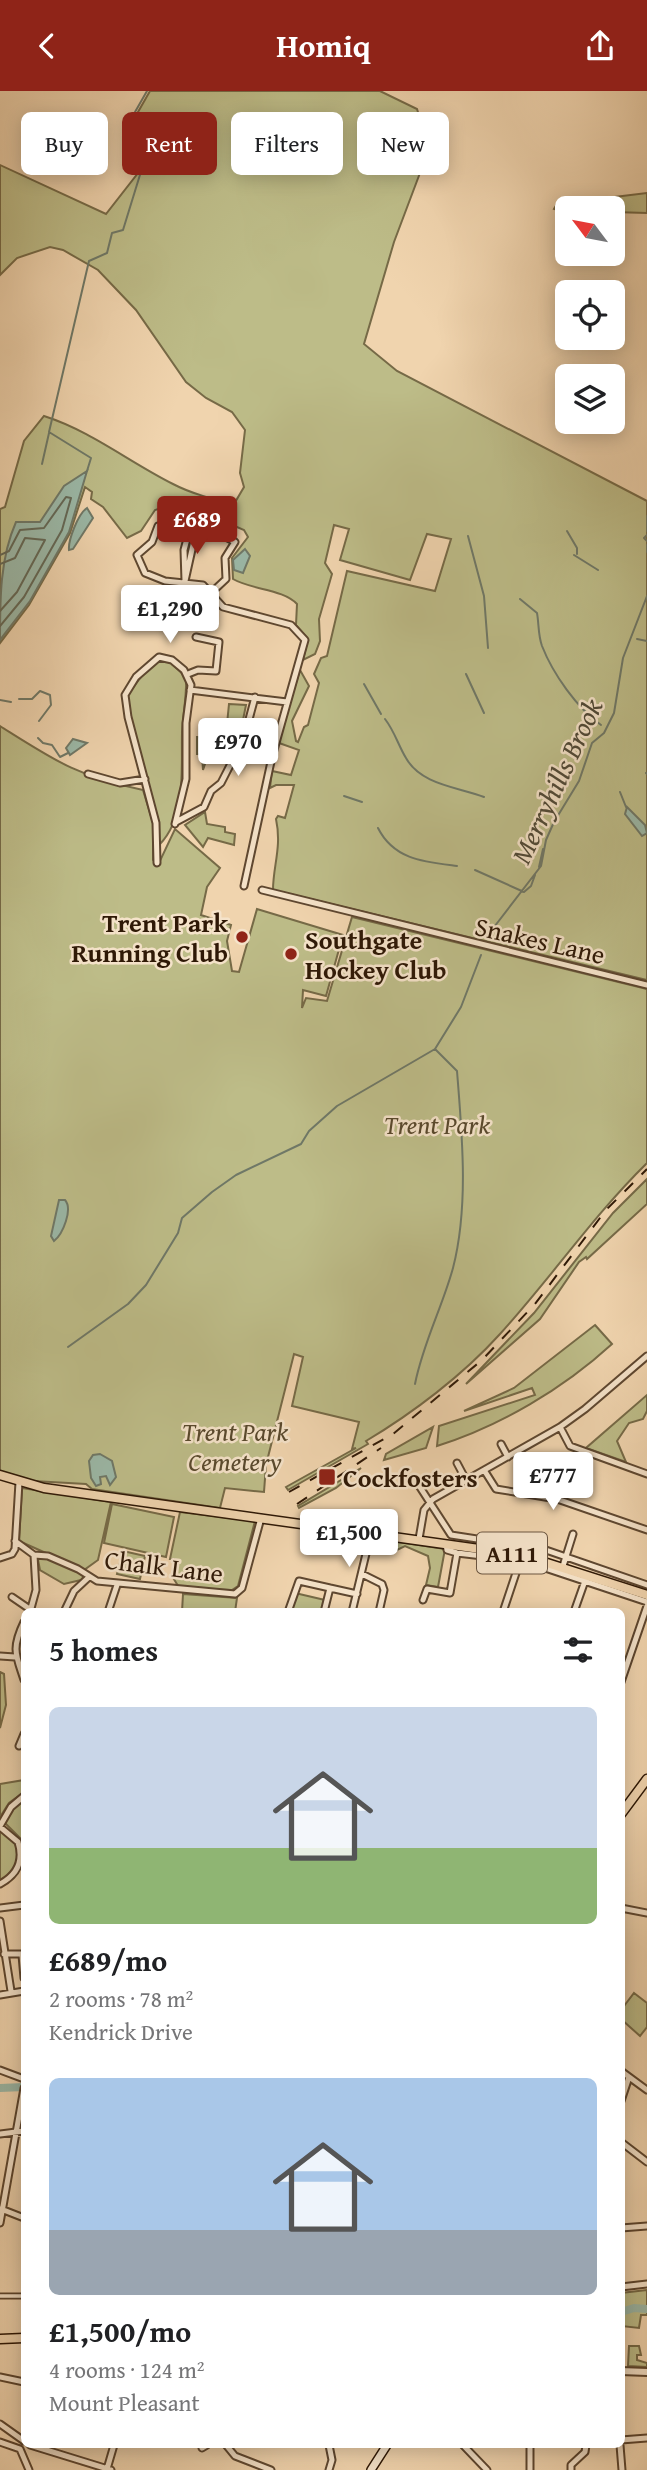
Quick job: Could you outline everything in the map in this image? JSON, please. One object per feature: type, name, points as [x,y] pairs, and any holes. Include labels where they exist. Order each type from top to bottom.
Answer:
[{"type":"main road","name":"A111","points":[[0,1475],[19,1482],[565,1562],[586,1577],[614,1578],[647,1595]]},
{"type":"main road","points":[[625,1809],[647,1779]]},
{"type":"main road","points":[[0,2339],[21,2338]]},
{"type":"main road","points":[[372,2469],[385,2448]]},
{"type":"street","points":[[211,593],[226,579],[226,558],[235,542],[208,527],[181,521],[159,525],[152,542],[137,555],[148,575],[165,581],[185,581],[203,586],[223,607],[291,625],[305,640],[287,702],[244,886]]},
{"type":"street","points":[[185,581],[184,550],[194,525]]},
{"type":"street","points":[[188,674],[198,670],[216,671],[219,642],[196,637]]},
{"type":"street","points":[[157,863],[156,823],[128,717],[125,695],[136,677],[159,657],[172,660],[188,674],[190,690],[185,729],[186,779],[175,823],[204,807],[211,791],[220,783],[244,738],[254,697]]},
{"type":"street","points":[[190,690],[287,702]]},
{"type":"street","points":[[88,773],[121,783],[145,779]]},
{"type":"street","name":"Snakes Lane","points":[[262,890],[647,985]]},
{"type":"street","points":[[419,1539],[423,1513],[429,1502],[560,1427],[586,1409],[647,1356]]},
{"type":"street","points":[[560,1427],[572,1448],[647,1474]]},
{"type":"street","points":[[501,1444],[508,1457]]},
{"type":"street","points":[[457,1463],[466,1480]]},
{"type":"street","points":[[484,1470],[496,1489],[557,1499],[647,1530]]},
{"type":"street","points":[[414,1478],[451,1535],[530,1546],[565,1562],[614,1578],[647,1585]]},
{"type":"street","points":[[0,1558],[14,1552],[19,1482]]},
{"type":"street","name":"Chalk Lane","points":[[15,1541],[34,1555],[48,1556],[89,1577],[117,1585],[238,1594],[242,1588],[261,1517]]},
{"type":"street","points":[[353,1608],[371,1533]]},
{"type":"street","points":[[565,1562],[573,1534]]},
{"type":"street","points":[[446,1544],[447,1550],[457,1553],[523,1557],[586,1577],[647,1604],[625,1671]]},
{"type":"street","points":[[504,1608],[523,1557],[530,1546]]},
{"type":"street","points":[[423,1600],[427,1589],[450,1593],[457,1553]]},
{"type":"street","points":[[31,1608],[36,1590],[34,1555]]},
{"type":"street","points":[[362,1574],[382,1584],[384,1590],[380,1608]]},
{"type":"street","points":[[66,1608],[74,1591],[89,1577]]},
{"type":"street","points":[[575,1608],[586,1577]]},
{"type":"street","points":[[289,1608],[299,1581],[356,1594]]},
{"type":"street","points":[[109,1608],[117,1585]]},
{"type":"street","points":[[325,1608],[330,1588]]},
{"type":"street","points":[[12,1597],[26,1608]]},
{"type":"street","points":[[21,1630],[15,1657],[21,1673]]},
{"type":"street","points":[[0,1656],[15,1657]]},
{"type":"street","points":[[19,1747],[21,1742]]},
{"type":"street","points":[[21,1799],[11,1807],[0,1826],[13,1836],[21,1848]]},
{"type":"street","points":[[0,1884],[14,1875],[21,1856]]},
{"type":"street","points":[[0,1908],[21,1905]]},
{"type":"street","points":[[625,1909],[647,1907]]},
{"type":"street","points":[[640,1909],[647,1913]]},
{"type":"street","points":[[0,1921],[11,1991]]},
{"type":"street","points":[[4,1954],[21,1954]]},
{"type":"street","points":[[0,1995],[21,1991]]},
{"type":"street","points":[[0,2070],[21,2078]]},
{"type":"street","points":[[625,2074],[647,2090]]},
{"type":"street","points":[[625,2089],[629,2077]]},
{"type":"street","points":[[0,2223],[21,2105]]},
{"type":"street","points":[[0,2134],[21,2131]]},
{"type":"street","points":[[625,2145],[647,2162]]},
{"type":"street","points":[[1,2209],[21,2216]]},
{"type":"street","points":[[625,2228],[647,2226]]},
{"type":"street","points":[[625,2287],[647,2284]]},
{"type":"street","points":[[0,2296],[21,2296]]},
{"type":"street","points":[[625,2371],[647,2372]]},
{"type":"street","points":[[0,2377],[21,2381]]},
{"type":"street","points":[[0,2424],[21,2439]]},
{"type":"street","points":[[625,2441],[647,2438]]},
{"type":"street","points":[[0,2442],[20,2449],[29,2470]]},
{"type":"street","points":[[40,2448],[109,2469],[113,2448]]},
{"type":"street","points":[[229,2448],[236,2456],[271,2470]]},
{"type":"street","points":[[329,2470],[332,2460],[330,2448]]},
{"type":"street","points":[[466,2448],[487,2470]]},
{"type":"street","points":[[530,2448],[530,2470]]},
{"type":"street","points":[[571,2470],[571,2465],[585,2452],[586,2448]]},
{"type":"street","points":[[620,2448],[622,2470]]},
{"type":"green space","points":[[150,91],[380,91],[417,109],[418,112],[357,112],[357,175],[419,175],[394,242],[364,344],[397,371],[647,501],[647,980],[273,890],[278,847],[276,819],[278,816],[285,818],[294,785],[276,785],[270,788],[272,771],[291,775],[299,750],[279,743],[279,738],[300,670],[309,686],[292,721],[296,741],[298,742],[304,727],[308,725],[319,683],[314,674],[321,658],[327,656],[347,571],[435,591],[451,539],[427,534],[410,580],[340,560],[349,529],[334,525],[325,563],[332,574],[319,619],[320,641],[315,654],[303,660],[308,639],[296,625],[297,604],[284,595],[233,579],[232,558],[248,537],[244,530],[179,502],[155,510],[141,531],[127,538],[103,507],[91,499],[92,492],[85,487],[70,533],[29,605],[0,643],[0,509],[5,507],[24,441],[44,416],[78,430],[180,488],[234,504],[244,487],[240,473],[245,430],[232,412],[206,398],[186,382],[136,310],[98,270],[63,250],[50,247],[17,258],[0,275],[0,165],[106,214],[137,175],[217,175],[217,112],[138,112]]},
{"type":"green space","points":[[647,193],[647,213],[625,212],[625,196],[622,196]]},
{"type":"green space","points":[[153,661],[170,662],[186,677],[186,684],[179,806],[169,833],[160,844],[126,697]]},
{"type":"green space","points":[[229,704],[246,705],[240,735],[226,734]]},
{"type":"green space","name":"Trent Park","points":[[0,726],[67,766],[120,785],[143,790],[153,823],[153,860],[159,863],[175,829],[220,868],[207,887],[201,915],[231,925],[227,941],[232,971],[239,972],[257,909],[343,935],[326,996],[303,990],[302,1008],[306,998],[327,1001],[352,917],[647,989],[647,1163],[608,1204],[519,1313],[470,1364],[419,1406],[366,1441],[368,1444],[288,1490],[286,1487],[356,1448],[352,1449],[359,1422],[292,1406],[303,1357],[294,1354],[266,1465],[264,1492],[225,1488],[220,1508],[92,1489],[86,1484],[33,1481],[0,1471]]},
{"type":"green space","points":[[197,737],[220,739],[209,752],[203,770],[202,754],[197,754]]},
{"type":"green space","points":[[205,812],[207,824],[225,827],[225,832],[235,834],[234,845],[208,838],[203,847],[185,825]]},
{"type":"green space","points":[[647,1179],[647,1204],[587,1259],[586,1257],[579,1262],[540,1319],[466,1384],[534,1313],[613,1213]]},
{"type":"green space","points":[[595,1325],[612,1344],[573,1376],[507,1417],[437,1446],[439,1426],[535,1395],[532,1388],[464,1411],[514,1388]]},
{"type":"green space","points":[[647,1395],[647,1411],[643,1419],[629,1423],[617,1441],[626,1462],[586,1448]]},
{"type":"green space","points":[[433,1427],[426,1448],[384,1460],[386,1454]]},
{"type":"green space","points":[[361,1468],[336,1488],[299,1508],[298,1506]]},
{"type":"green space","points":[[22,1488],[111,1502],[98,1560],[84,1570],[19,1541]]},
{"type":"green space","points":[[112,1504],[174,1517],[166,1557],[104,1543]]},
{"type":"green space","points":[[180,1512],[255,1521],[238,1586],[232,1590],[180,1589],[172,1576],[174,1559],[170,1559]]},
{"type":"green space","points":[[379,1539],[445,1549],[438,1587],[426,1585],[430,1568],[428,1556],[405,1546],[397,1550],[378,1548],[374,1541]]},
{"type":"green space","points":[[123,1551],[145,1556],[140,1579],[117,1574]]},
{"type":"green space","points":[[42,1556],[85,1575],[81,1580],[64,1584],[40,1570],[38,1560]]},
{"type":"green space","points":[[295,1593],[325,1600],[323,1608],[292,1608]]},
{"type":"green space","points":[[183,1594],[237,1598],[236,1608],[182,1608]]},
{"type":"green space","points":[[0,1672],[4,1674],[6,1705],[0,1728]]},
{"type":"green space","points":[[21,1780],[21,1794],[9,1803],[0,1817],[0,1784]]},
{"type":"green space","points":[[21,1801],[21,1839],[4,1822]]},
{"type":"green space","points":[[0,1831],[14,1841],[17,1855],[12,1870],[0,1881]]},
{"type":"green space","points":[[634,1993],[647,2003],[647,2027],[640,2036],[625,2023],[625,2005]]},
{"type":"green space","points":[[647,2290],[647,2315],[641,2315],[639,2328],[625,2326],[625,2293]]},
{"type":"green space","points":[[629,2346],[639,2346],[641,2355],[637,2355],[637,2360],[647,2363],[647,2367],[628,2366]]},
{"type":"water","points":[[87,471],[69,532],[30,601],[0,640],[4,564],[16,522],[40,522],[64,486]]},
{"type":"water","points":[[87,508],[93,518],[73,549],[69,550],[74,527]]},
{"type":"water","points":[[245,549],[250,556],[243,573],[234,570],[233,560]]},
{"type":"water","points":[[73,739],[87,743],[70,755],[66,748]]},
{"type":"water","points":[[627,807],[645,825],[647,833],[642,836],[625,814]]},
{"type":"water","points":[[59,1200],[65,1200],[68,1209],[64,1227],[54,1241],[51,1236]]},
{"type":"water","points":[[100,1454],[112,1461],[116,1477],[110,1485],[106,1476],[100,1477],[101,1484],[96,1486],[91,1478],[89,1461],[93,1455]]},
{"type":"waterway","points":[[87,471],[91,458],[49,432],[89,261],[107,253],[112,233],[123,230],[143,165],[135,112],[147,91]]},
{"type":"waterway","points":[[42,464],[49,433]]},
{"type":"waterway","name":"Merryhills Brook","points":[[647,516],[647,531]]},
{"type":"waterway","points":[[567,531],[577,548],[577,554]]},
{"type":"waterway","name":"Merryhills Brook","points":[[647,535],[644,538],[647,541]]},
{"type":"waterway","points":[[468,536],[484,596],[488,648]]},
{"type":"waterway","name":"Merryhills Brook","points":[[647,545],[647,552]]},
{"type":"waterway","points":[[574,555],[598,570]]},
{"type":"waterway","name":"Merryhills Brook","points":[[491,931],[541,866],[546,840],[554,822],[579,781],[592,743],[604,733],[614,713],[623,658],[647,596]]},
{"type":"waterway","points":[[520,599],[537,613],[542,646],[559,679],[583,709],[601,725]]},
{"type":"waterway","points":[[637,639],[647,641]]},
{"type":"waterway","points":[[466,674],[484,713]]},
{"type":"waterway","points":[[364,684],[381,714]]},
{"type":"waterway","points":[[19,699],[32,699],[40,691],[50,695],[51,705],[39,721]]},
{"type":"waterway","points":[[0,700],[11,702]]},
{"type":"waterway","points":[[385,719],[406,758],[421,774],[430,780],[484,797]]},
{"type":"waterway","points":[[38,738],[43,743],[52,745],[60,757],[68,753]]},
{"type":"waterway","points":[[620,792],[626,807]]},
{"type":"waterway","points":[[344,796],[362,802]]},
{"type":"waterway","points":[[378,828],[385,839],[402,853],[422,861],[457,866]]},
{"type":"waterway","name":"Merryhills Brook","points":[[539,867],[543,849]]},
{"type":"waterway","points":[[475,870],[524,892],[531,886],[535,875]]},
{"type":"waterway","name":"Merryhills Brook","points":[[68,1347],[128,1304],[146,1285],[178,1233],[182,1218],[212,1192],[236,1175],[301,1144],[309,1131],[337,1106],[435,1049],[461,1007],[481,955]]},
{"type":"waterway","points":[[415,1384],[453,1268],[463,1195],[457,1071],[435,1049]]},
{"type":"waterway","points":[[0,2088],[21,2087]]},
{"type":"waterway","points":[[625,2311],[647,2309]]},
{"type":"railway","points":[[289,1492],[393,1434],[482,1360],[535,1304],[606,1210],[647,1169]]},
{"type":"railway","points":[[297,1504],[381,1448]]},
{"type":"place","name":"Trent Park Running Club","points":[[242,937]]},
{"type":"place","name":"Southgate Hockey Club","points":[[291,954]]},
{"type":"place","name":"Cockfosters","points":[[327,1477]]},
{"type":"park label","name":"Trent Park Cemetery","points":[[235,1446]]}]
